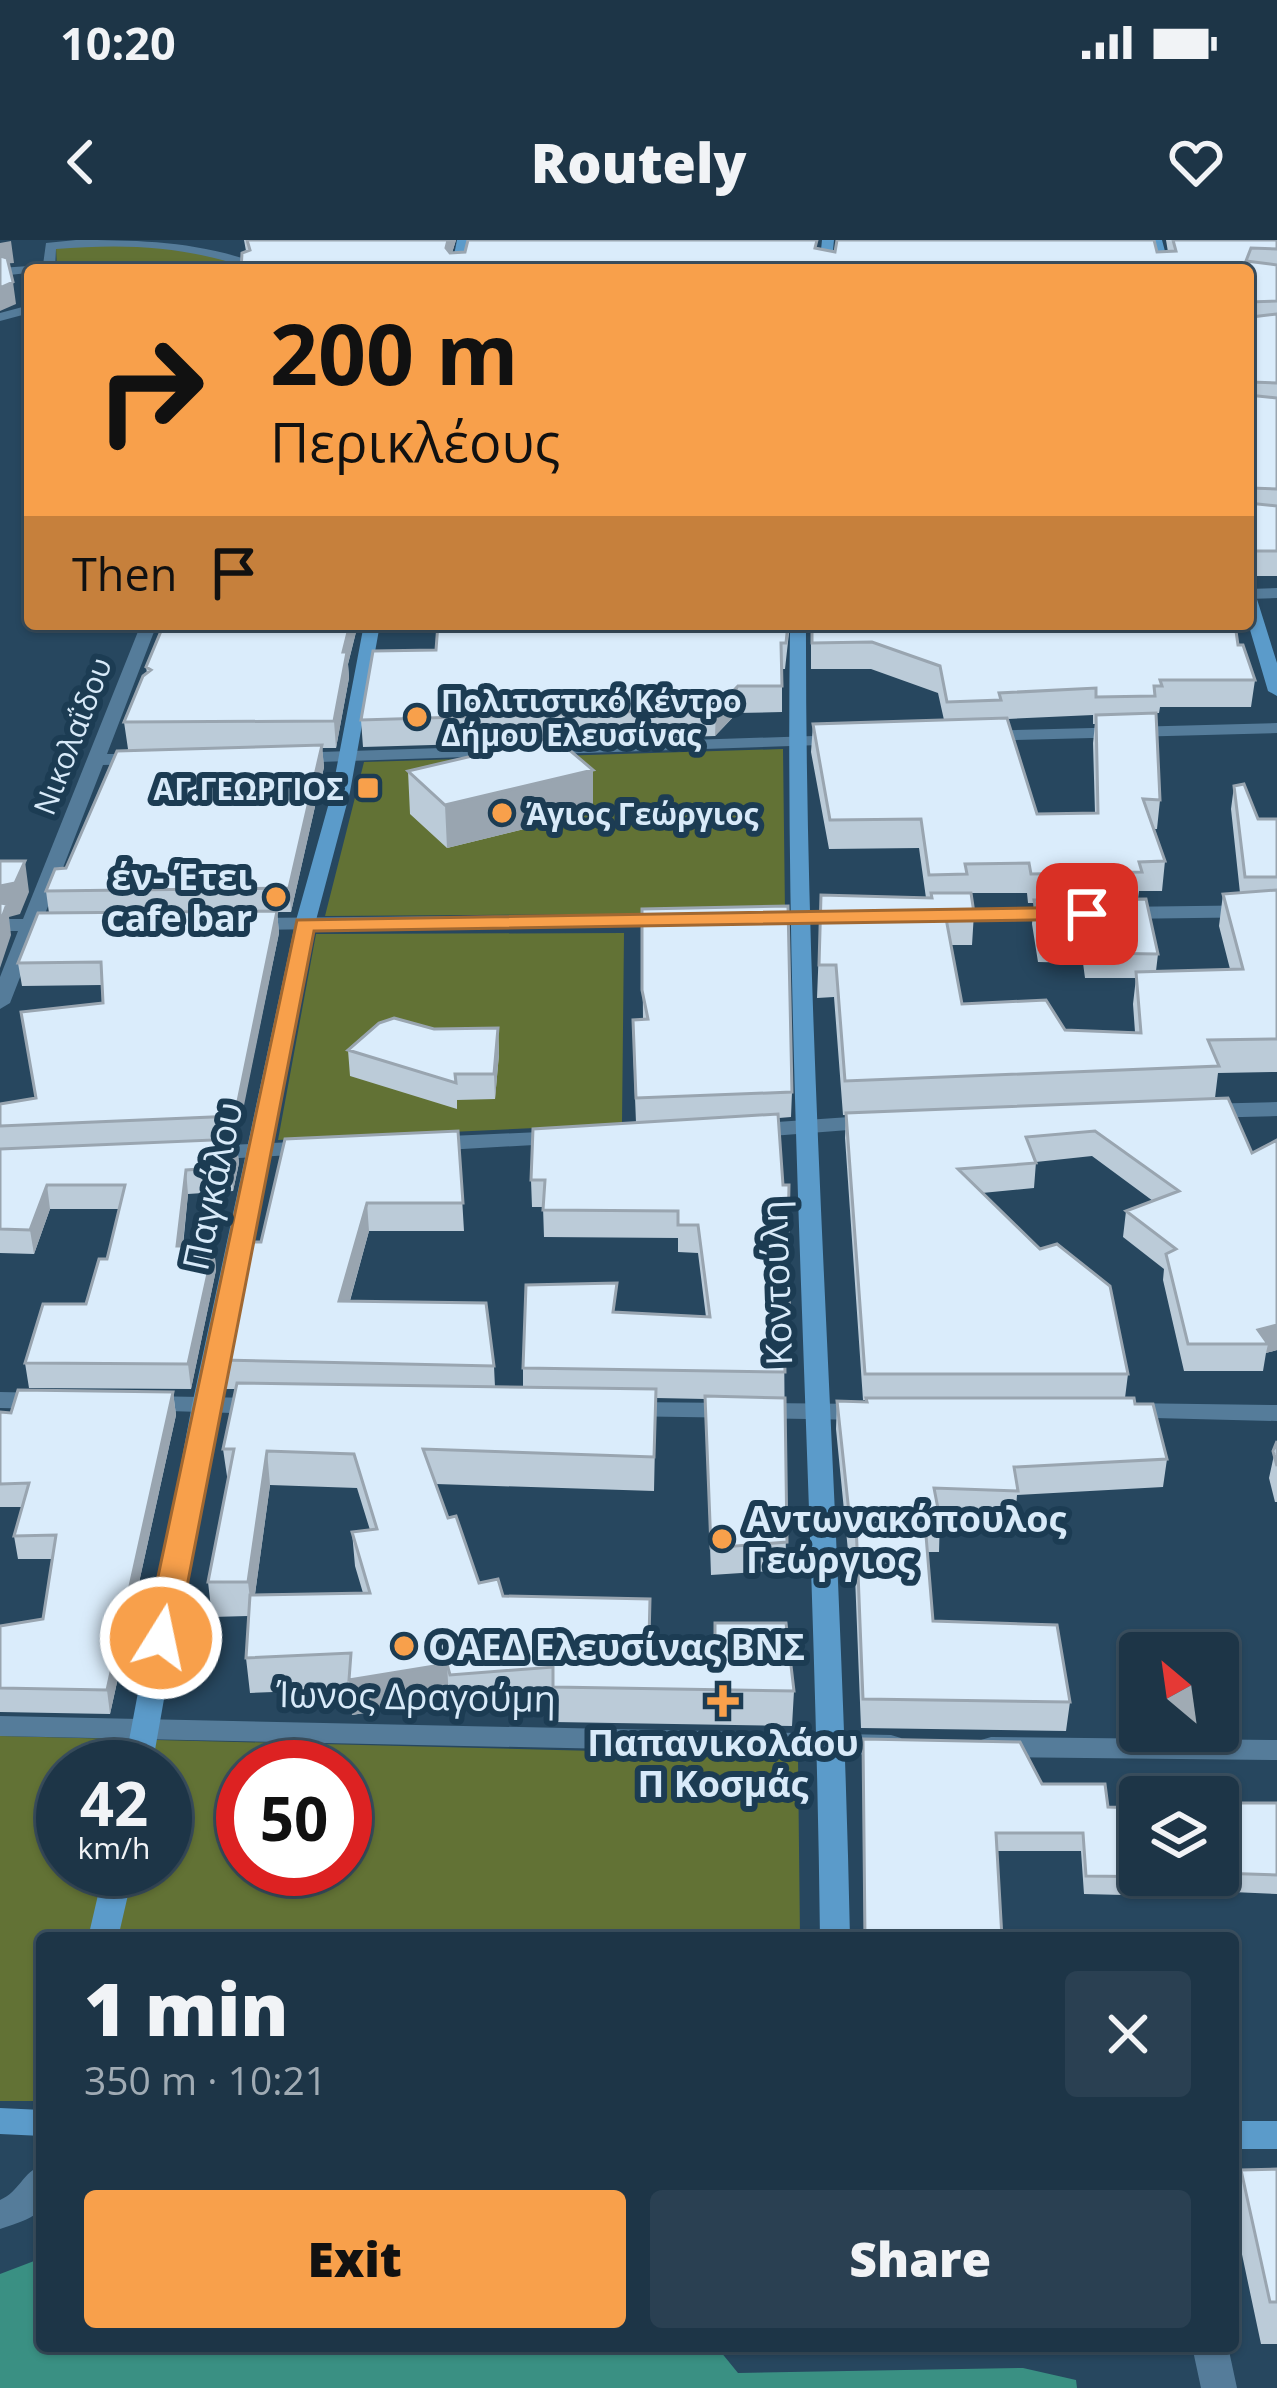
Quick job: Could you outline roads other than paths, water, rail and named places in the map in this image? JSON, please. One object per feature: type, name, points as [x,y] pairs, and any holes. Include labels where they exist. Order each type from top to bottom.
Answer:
[{"type":"main road","points":[[1254,615],[1277,691]]},
{"type":"main road","name":"Παγκάλου","points":[[142,1740],[204,1405],[371,630]]},
{"type":"main road","name":"Κοντούλη","points":[[798,630],[796,741],[806,1128],[835,1932]]},
{"type":"main road","points":[[104,1932],[112,1896]]},
{"type":"main road","points":[[0,2121],[36,2123]]},
{"type":"main road","points":[[1239,2135],[1277,2135]]},
{"type":"street","points":[[46,243],[118,240],[202,250],[239,264]]},
{"type":"street","points":[[202,250],[227,240]]},
{"type":"street","name":"Νικολαΐδου","points":[[0,1004],[94,760],[153,630]]},
{"type":"street","points":[[956,737],[1277,728]]},
{"type":"street","points":[[278,758],[864,740]]},
{"type":"street","points":[[94,760],[163,759]]},
{"type":"street","points":[[920,917],[1277,910]]},
{"type":"street","points":[[236,925],[682,920]]},
{"type":"street","points":[[0,926],[77,925]]},
{"type":"street","points":[[1181,1112],[1277,1108]]},
{"type":"street","points":[[711,1132],[895,1121]]},
{"type":"street","points":[[403,1145],[592,1137]]},
{"type":"street","points":[[190,1154],[332,1148]]},
{"type":"street","points":[[0,1400],[68,1402]]},
{"type":"street","points":[[113,1403],[298,1406]]},
{"type":"street","points":[[605,1410],[888,1412]]},
{"type":"street","points":[[1102,1412],[1277,1413]]},
{"type":"street","name":"Ίωνος Δραγούμη","points":[[0,1726],[924,1746]]},
{"type":"street","points":[[971,1746],[1277,1750]]},
{"type":"street","points":[[0,2215],[26,2205],[36,2189]]},
{"type":"street","points":[[1211,2352],[1219,2388]]},
{"type":"place","name":"Πολιτιστικό Κέντρο Δήμου Ελευσίνας","points":[[417,717]]},
{"type":"place","name":"ΑΓ.ΓΕΩΡΓΙΟΣ","points":[[368,788]]},
{"type":"place","name":"Άγιος Γεώργιος","points":[[502,813]]},
{"type":"place","name":"έν- Έτει cafe bar","points":[[276,897]]},
{"type":"place","name":"Αντωνακόπουλος Γεώργιος","points":[[722,1539]]},
{"type":"place","name":"ΟΑΕΔ Ελευσίνας ΒΝΣ","points":[[404,1646]]},
{"type":"place","name":"Παπανικολάου Π Κοσμάς","points":[[723,1701]]}]
